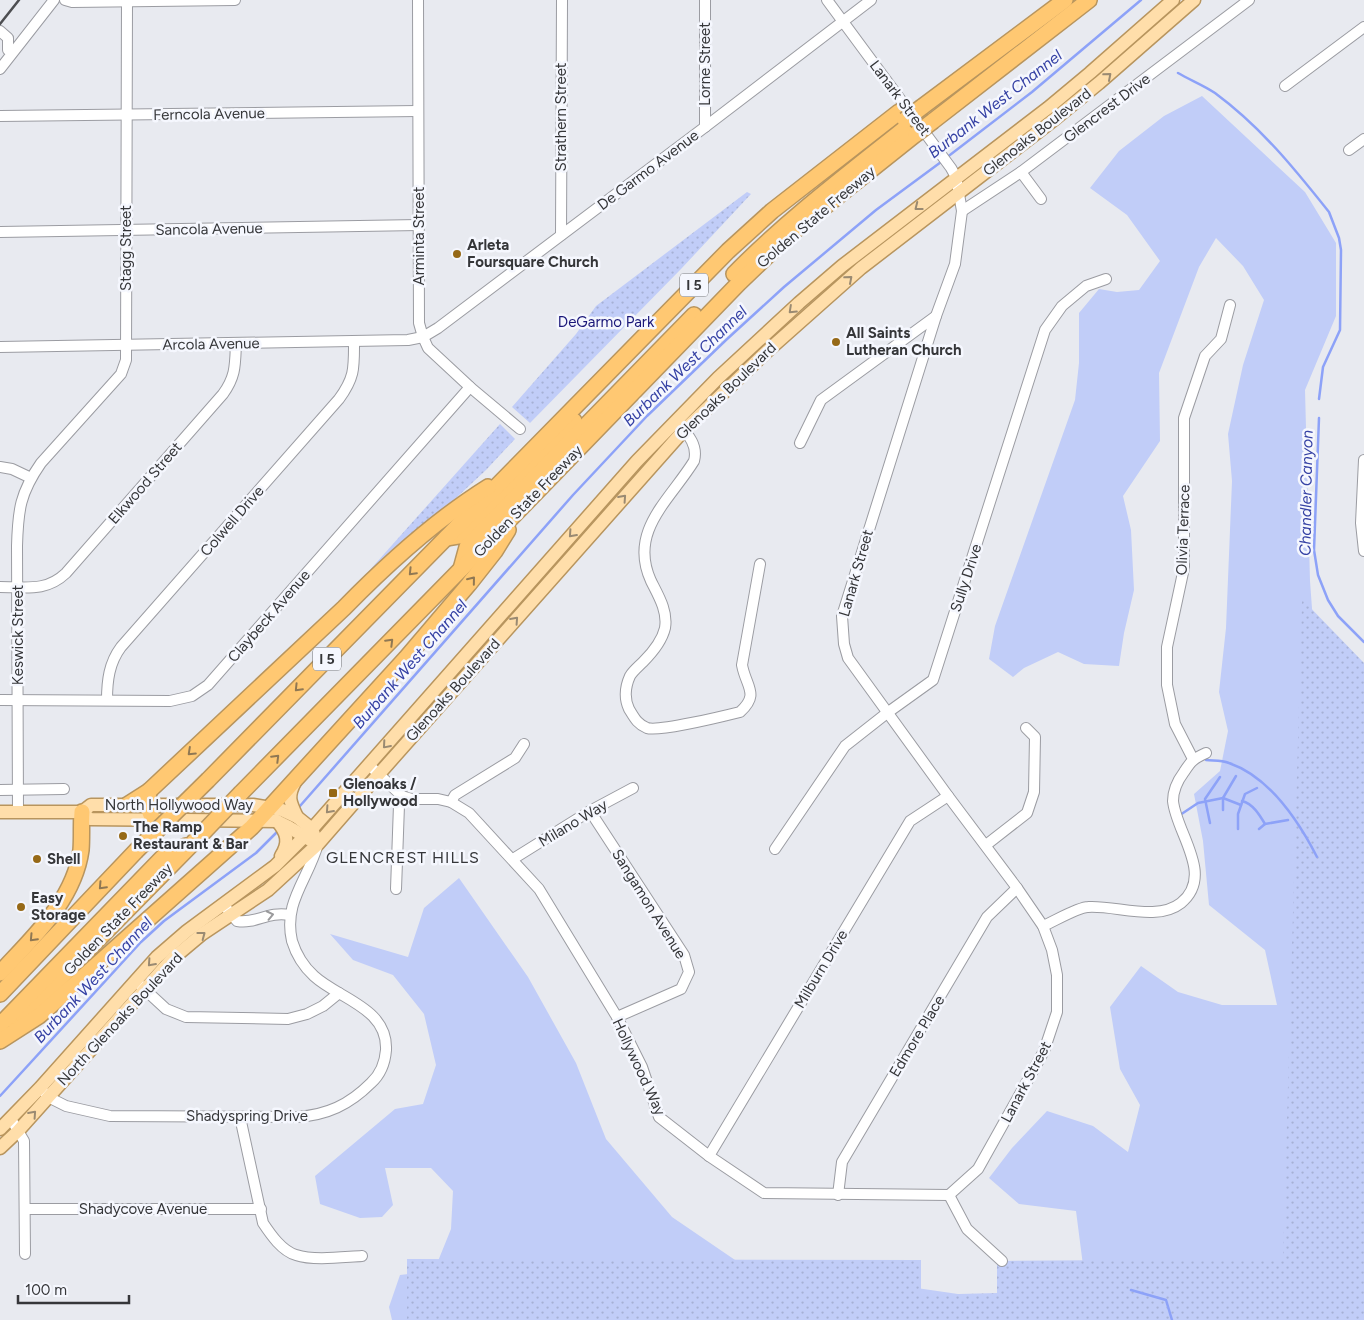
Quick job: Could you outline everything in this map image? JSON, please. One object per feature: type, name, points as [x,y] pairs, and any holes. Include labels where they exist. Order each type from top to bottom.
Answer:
[{"type":"highway","name":"Golden State Freeway","points":[[0,1040],[162,866],[194,842],[739,283],[907,123],[925,110],[1051,0]]},
{"type":"highway","points":[[925,110],[1065,0]]},
{"type":"highway","points":[[925,110],[1074,0]]},
{"type":"highway","name":"Golden State Freeway","points":[[0,994],[136,851],[208,780],[506,475],[728,252],[772,211],[907,123],[1088,0]]},
{"type":"highway","points":[[446,538],[464,535],[635,358],[748,245],[820,183],[907,123]]},
{"type":"highway","points":[[461,570],[467,547],[751,258],[770,239],[907,123]]},
{"type":"highway","points":[[127,805],[148,798],[369,583],[458,505],[506,475]]},
{"type":"highway","points":[[0,1040],[39,1016],[258,821],[273,814],[298,777],[406,658],[469,584],[495,551],[520,509]]},
{"type":"highway","points":[[148,798],[153,820]]},
{"type":"highway","points":[[0,973],[41,929],[62,901],[75,873],[81,851],[82,812]]},
{"type":"highway","points":[[0,1025],[162,866]]},
{"type":"main road","name":"Glenoaks Boulevard","points":[[308,833],[630,468],[718,378],[799,302],[842,266],[954,173],[1048,108],[1173,0]]},
{"type":"main road","name":"Glenoaks Boulevard","points":[[318,844],[684,430],[763,355],[861,268],[1092,89],[1194,0]]},
{"type":"main road","points":[[475,645],[485,654]]},
{"type":"main road","points":[[297,817],[289,794],[298,777]]},
{"type":"main road","name":"North Hollywood Way","points":[[148,798],[253,805],[273,814],[287,826],[308,833]]},
{"type":"main road","name":"North Hollywood Way","points":[[0,812],[82,812],[91,805],[127,805]]},
{"type":"main road","name":"North Hollywood Way","points":[[273,814],[282,810],[297,817],[318,844]]},
{"type":"main road","name":"North Hollywood Way","points":[[82,812],[90,819],[258,821]]},
{"type":"main road","points":[[273,814],[287,835],[288,842],[275,866]]},
{"type":"main road","name":"North Glenoaks Boulevard","points":[[227,910],[308,833]]},
{"type":"main road","name":"North Glenoaks Boulevard","points":[[0,1148],[18,1131],[44,1093],[140,986],[169,946],[227,910],[268,890],[318,844]]},
{"type":"main road","name":"North Glenoaks Boulevard","points":[[0,1129],[44,1093]]},
{"type":"street","points":[[7,51],[54,0]]},
{"type":"street","points":[[66,0],[72,2],[235,0]]},
{"type":"street","name":"Arminta Street","points":[[418,0],[419,323],[422,337]]},
{"type":"street","name":"Strathern Street","points":[[561,235],[562,0]]},
{"type":"street","name":"Lorne Street","points":[[705,0],[705,127]]},
{"type":"street","name":"Lanark Street","points":[[827,0],[940,151],[954,173],[960,193],[962,211],[955,264],[936,316],[842,616],[843,636],[848,658],[986,845],[1043,926],[1052,950],[1057,975],[1057,1012],[1050,1037],[1036,1068],[978,1169],[949,1195]]},
{"type":"street","name":"De Garmo Avenue","points":[[422,337],[438,328],[871,0]]},
{"type":"street","name":"Glencrest Drive","points":[[962,211],[1021,172],[1248,0]]},
{"type":"street","name":"Stagg Street","points":[[42,463],[121,374],[126,360],[127,2]]},
{"type":"street","points":[[1285,86],[1364,27]]},
{"type":"street","points":[[0,31],[8,38],[7,51],[0,69]]},
{"type":"street","name":"Ferncola Avenue","points":[[0,116],[418,111]]},
{"type":"street","points":[[1349,150],[1364,139]]},
{"type":"street","points":[[1021,172],[1041,199]]},
{"type":"street","name":"Sancola Avenue","points":[[0,232],[419,225]]},
{"type":"street","name":"Sully Drive","points":[[775,849],[845,746],[933,680],[1045,330],[1062,306],[1086,286],[1106,280]]},
{"type":"street","name":"Olivia Terrace","points":[[1193,759],[1175,724],[1166,685],[1167,647],[1184,568],[1184,418],[1205,356],[1222,339],[1230,305]]},
{"type":"street","points":[[800,443],[821,400],[936,316]]},
{"type":"street","points":[[422,337],[428,348],[470,387],[520,429]]},
{"type":"street","name":"Arcola Avenue","points":[[0,347],[408,340],[422,337]]},
{"type":"street","name":"Colwell Drive","points":[[107,700],[110,667],[121,647],[340,400],[350,384],[353,374],[354,341]]},
{"type":"street","name":"Elkwood Street","points":[[0,587],[48,586],[58,581],[224,394],[232,383],[236,367],[236,343]]},
{"type":"street","name":"Claybeck Avenue","points":[[0,700],[170,701],[192,696],[208,685],[470,387]]},
{"type":"street","points":[[675,420],[690,436],[695,449],[694,461],[651,524],[646,536],[644,548],[647,571],[665,613],[665,628],[660,641],[649,656],[631,674],[625,687],[627,705],[636,721],[648,728],[709,720],[740,712],[747,705],[752,698],[742,665],[760,564]]},
{"type":"street","points":[[1364,460],[1362,523],[1364,551]]},
{"type":"street","name":"Keswick Street","points":[[18,812],[17,546],[20,504],[31,478],[42,463]]},
{"type":"street","points":[[0,467],[12,469],[31,478]]},
{"type":"street","points":[[986,845],[1027,813],[1032,799],[1034,792],[1035,737],[1026,728]]},
{"type":"street","points":[[451,802],[455,795],[515,758],[524,744]]},
{"type":"street","points":[[1043,926],[1086,907],[1158,913],[1171,910],[1184,900],[1194,882],[1195,869],[1192,854],[1175,811],[1173,799],[1179,779],[1193,759],[1206,754]]},
{"type":"street","points":[[369,765],[402,796],[398,805],[396,889]]},
{"type":"street","name":"Milano Way","points":[[513,859],[590,811],[633,788]]},
{"type":"street","points":[[0,790],[64,789]]},
{"type":"street","name":"Hollywood Way","points":[[402,796],[412,799],[438,799],[451,802],[469,813],[513,859],[539,890],[616,1017],[642,1067],[659,1117],[709,1156],[764,1193],[949,1195]]},
{"type":"street","name":"Milburn Drive","points":[[709,1156],[910,821],[948,796]]},
{"type":"street","name":"Sangamon Avenue","points":[[590,811],[684,955],[689,972],[681,990],[616,1017]]},
{"type":"street","name":"Shadyspring Drive","points":[[44,1093],[66,1106],[110,1116],[297,1117],[314,1116],[328,1112],[343,1105],[364,1090],[378,1076],[385,1060],[386,1043],[383,1029],[372,1015],[360,1005],[314,976],[302,963],[292,940],[290,915],[296,894],[313,862],[318,844]]},
{"type":"street","name":"Edmore Place","points":[[838,1195],[842,1162],[987,917],[1017,888]]},
{"type":"street","points":[[227,910],[237,921],[245,922],[267,915],[290,915]]},
{"type":"street","points":[[140,986],[166,1009],[186,1017],[288,1019],[307,1014],[323,1006],[339,993]]},
{"type":"street","points":[[240,1117],[263,1223],[271,1236],[296,1255],[314,1257],[362,1256]]},
{"type":"street","points":[[11,1119],[24,1141],[25,1254]]},
{"type":"street","points":[[949,1195],[967,1229],[1002,1261]]},
{"type":"street","name":"Shadycove Avenue","points":[[24,1209],[261,1209]]},
{"type":"green space","points":[[1202,96],[1305,192],[1336,243],[1336,316],[1305,390],[1310,581],[1364,1320],[392,1320],[389,1307],[400,1275],[434,1271],[451,1229],[453,1191],[431,1168],[385,1168],[393,1205],[382,1217],[360,1218],[320,1204],[315,1176],[395,1109],[423,1104],[436,1065],[424,1014],[393,975],[353,960],[330,934],[408,957],[424,908],[459,878],[528,977],[576,1063],[606,1139],[672,1217],[738,1262],[1006,1301],[1084,1273],[1076,1211],[1019,1204],[989,1178],[1012,1148],[1047,1111],[1093,1126],[1128,1152],[1140,1105],[1120,1069],[1110,1007],[1141,966],[1178,992],[1222,1005],[1277,1005],[1265,950],[1209,905],[1203,841],[1194,794],[1220,771],[1228,731],[1219,692],[1226,628],[1232,481],[1228,434],[1243,365],[1264,300],[1243,266],[1216,238],[1199,267],[1159,373],[1160,441],[1123,496],[1131,530],[1134,590],[1119,666],[1084,664],[1058,652],[1024,668],[1013,677],[989,659],[995,626],[1075,400],[1079,363],[1079,313],[1099,289],[1117,292],[1139,290],[1160,261],[1127,215],[1090,188],[1119,151],[1164,116]]},
{"type":"green space","name":"DeGarmo Park","points":[[747,192],[751,194],[681,269],[530,423],[512,407],[576,334],[596,306]]},
{"type":"green space","points":[[500,424],[515,439],[486,470],[441,512],[368,572]]},
{"type":"green space","points":[[1302,599],[1364,663],[1364,1320],[407,1320],[407,1259],[921,1260],[921,1295],[997,1293],[997,1261],[1283,1259]]},
{"type":"waterway","name":"Burbank West Channel","points":[[946,158],[1032,92],[1141,0]]},
{"type":"waterway","name":"Chandler Canyon","points":[[1178,73],[1206,87],[1232,106],[1290,164],[1329,212],[1339,238],[1341,250],[1340,330],[1323,367],[1319,399]]},
{"type":"waterway","name":"Burbank West Channel","points":[[300,806],[573,495],[647,416],[784,287],[876,210],[941,162]]},
{"type":"waterway","name":"Chandler Canyon","points":[[1319,418],[1314,550],[1318,575],[1328,600],[1338,616],[1364,642]]},
{"type":"waterway","points":[[1206,760],[1226,762],[1244,770],[1270,789],[1292,815],[1317,857]]},
{"type":"waterway","points":[[1223,810],[1223,798],[1236,776]]},
{"type":"waterway","points":[[1210,823],[1205,799],[1220,777]]},
{"type":"waterway","points":[[1238,829],[1238,814],[1245,794],[1257,788]]},
{"type":"waterway","points":[[1180,815],[1198,803],[1223,798],[1241,805]]},
{"type":"waterway","points":[[1242,801],[1253,807],[1265,824]]},
{"type":"waterway","points":[[1259,829],[1265,824],[1288,820]]},
{"type":"waterway","name":"Burbank West Channel","points":[[0,1096],[141,942],[164,921],[256,853],[278,831]]},
{"type":"waterway","points":[[1131,1290],[1166,1300],[1172,1320]]},
{"type":"railway","points":[[0,24],[19,0]]},
{"type":"place","name":"Arleta Foursquare Church","points":[[457,254]]},
{"type":"place","name":"All Saints Lutheran Church","points":[[836,342]]},
{"type":"place","name":"Glenoaks / Hollywood","points":[[333,793]]},
{"type":"place","name":"The Ramp Restaurant & Bar","points":[[123,836]]},
{"type":"place","name":"Shell","points":[[37,859]]},
{"type":"place","name":"Easy Storage","points":[[21,907]]},
{"type":"district","name":"GLENCREST HILLS","points":[[403,857]]}]
